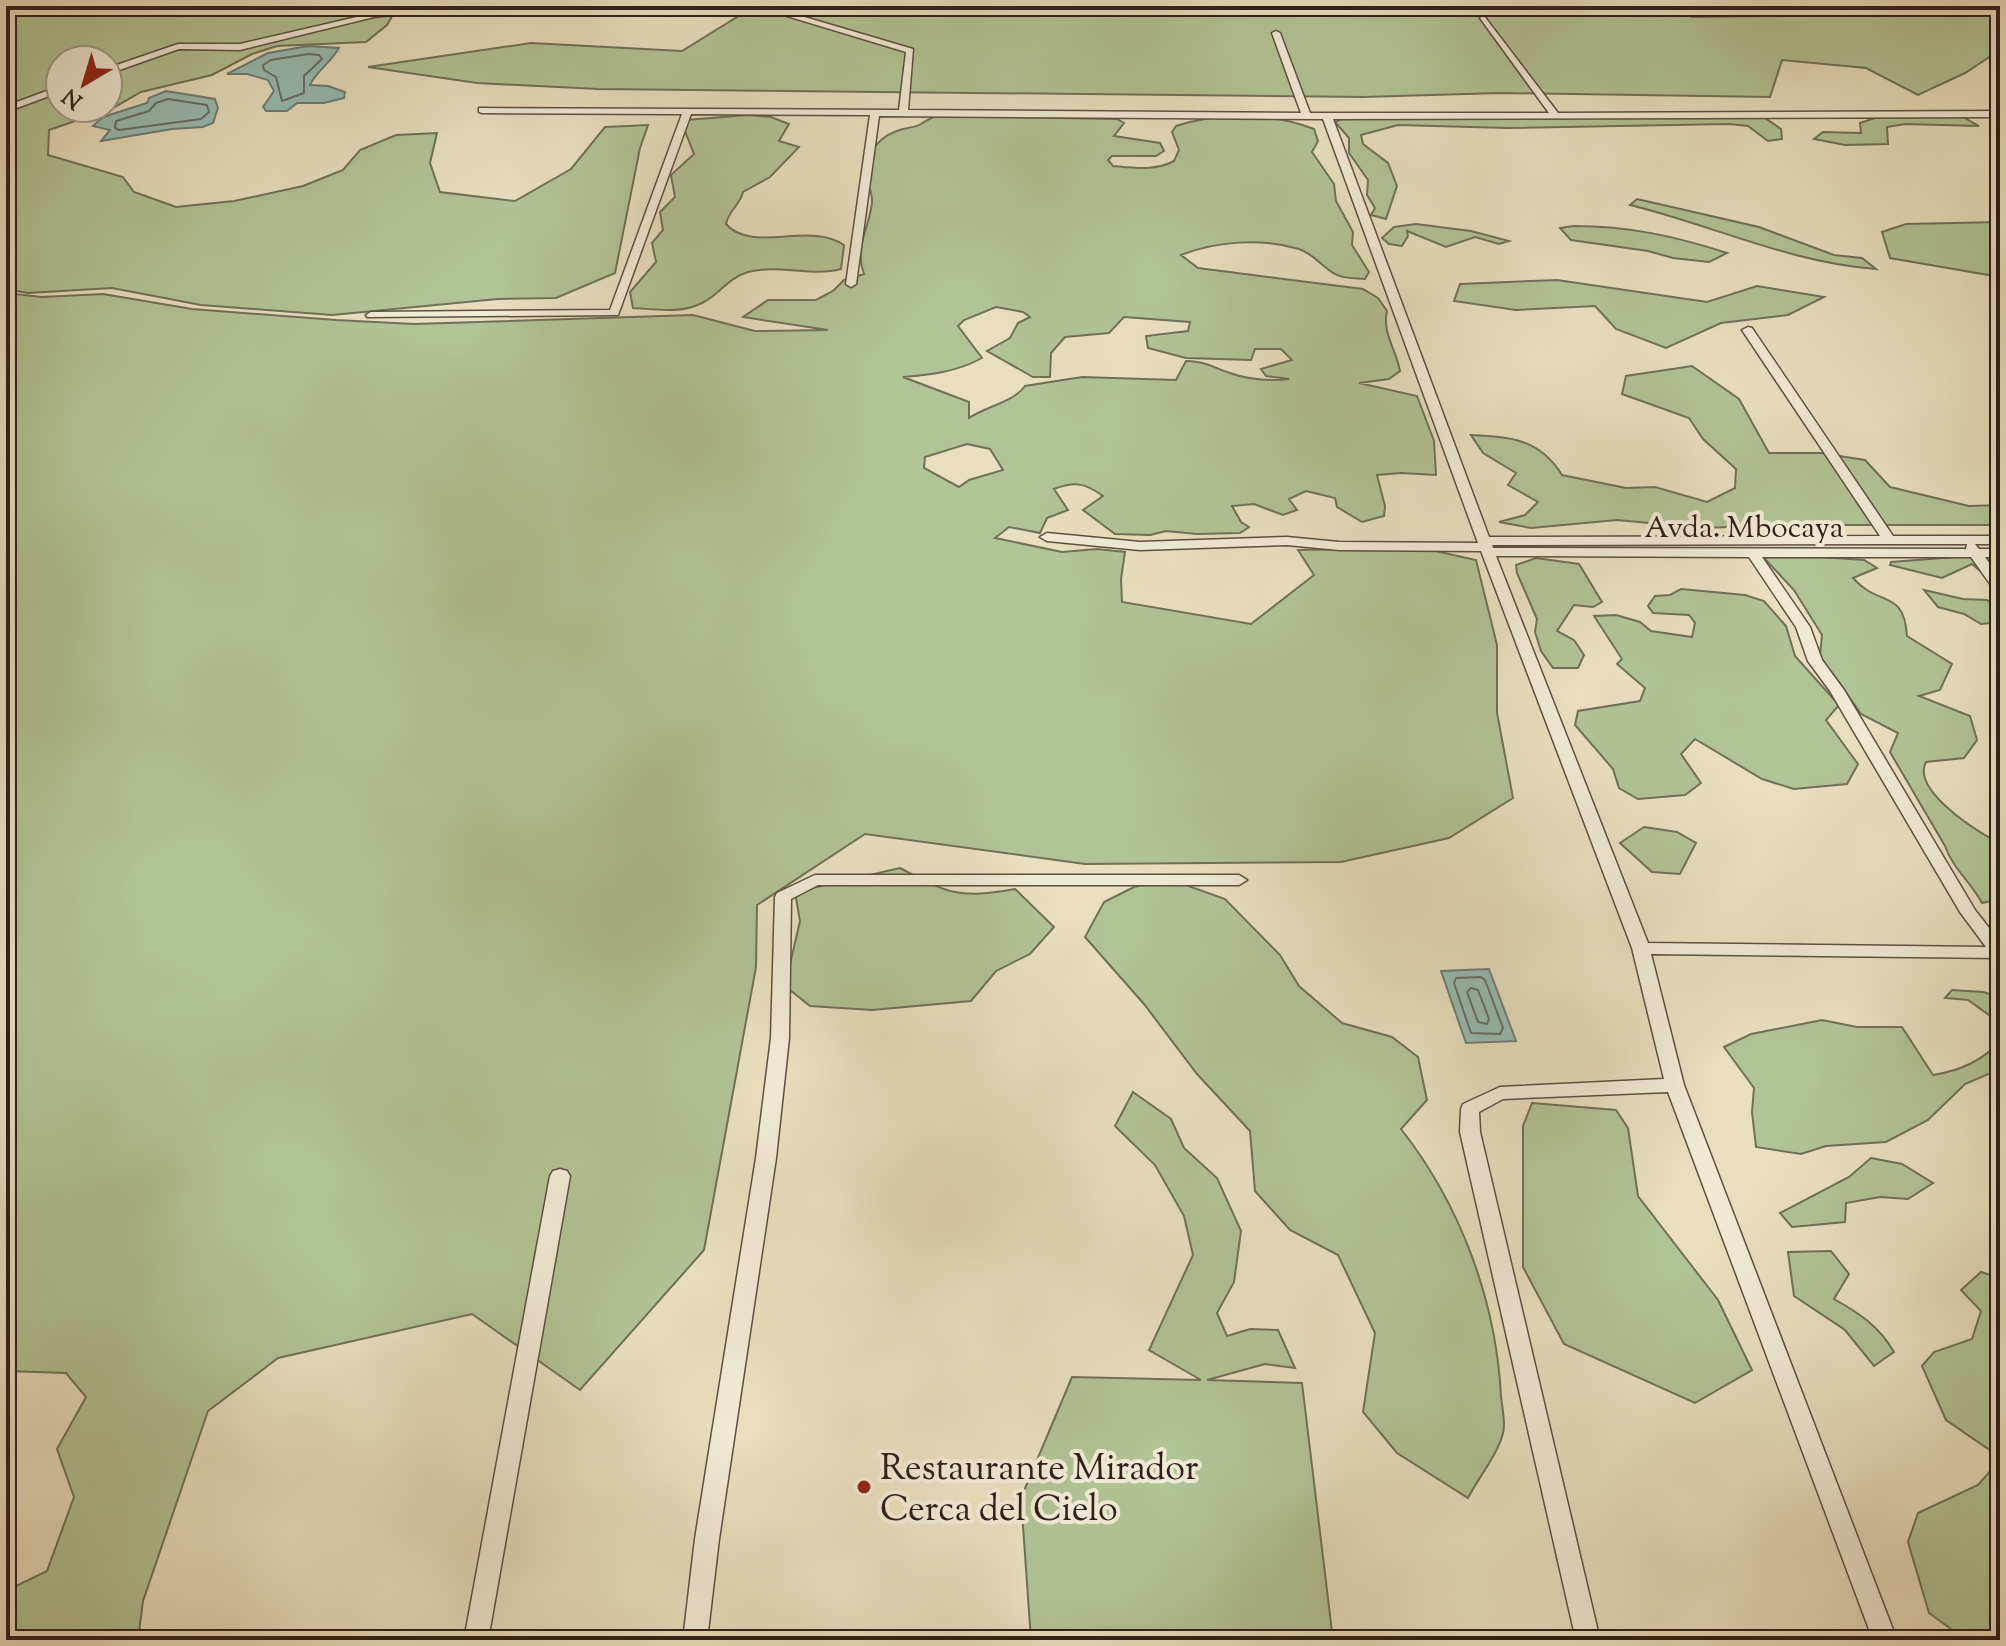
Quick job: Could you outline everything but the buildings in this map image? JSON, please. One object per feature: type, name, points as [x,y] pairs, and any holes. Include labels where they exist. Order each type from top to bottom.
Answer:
[{"type":"street","points":[[374,15],[383,6]]},
{"type":"street","points":[[124,65],[178,46],[240,47],[374,15],[469,6]]},
{"type":"street","points":[[758,6],[910,51],[903,113]]},
{"type":"street","points":[[1484,18],[1555,115]]},
{"type":"street","points":[[1276,33],[1307,116]]},
{"type":"street","points":[[6,109],[44,95]]},
{"type":"street","points":[[482,110],[1307,116],[2000,114]]},
{"type":"street","points":[[371,315],[614,313],[687,112]]},
{"type":"street","points":[[851,284],[875,113]]},
{"type":"street","points":[[1327,116],[1486,547],[1641,948],[1675,1085],[1885,1640]]},
{"type":"street","points":[[1748,330],[1890,541]]},
{"type":"street","points":[[1047,537],[1140,546],[1287,541],[1339,546],[1486,547],[2000,540]]},
{"type":"street","points":[[1965,541],[2000,588]]},
{"type":"street","name":"Avda. Mbocaya","points":[[1486,547],[1754,554],[2000,553]]},
{"type":"street","points":[[1754,554],[1803,627],[1815,661],[1837,690],[1968,912],[2000,953]]},
{"type":"street","points":[[695,1640],[709,1524],[768,1143],[780,1038],[783,897],[815,880],[1239,880]]},
{"type":"street","points":[[1641,948],[2000,953]]},
{"type":"street","points":[[1588,1640],[1470,1132],[1470,1109],[1500,1093],[1675,1085]]},
{"type":"street","points":[[476,1640],[560,1176]]},
{"type":"green space","points":[[6,6],[421,6],[395,11],[387,25],[366,42],[277,46],[252,54],[212,75],[141,92],[124,102],[124,44],[44,44],[44,124],[66,124],[49,130],[48,155],[123,177],[134,192],[176,207],[234,201],[303,186],[343,170],[360,150],[396,135],[437,133],[430,163],[440,192],[515,201],[571,169],[605,127],[648,125],[640,148],[615,273],[556,298],[498,299],[332,315],[201,305],[112,288],[28,293],[6,289]]},
{"type":"green space","points":[[764,6],[1666,6],[1692,17],[1820,15],[1884,6],[2000,6],[2000,50],[1965,73],[1918,95],[1866,68],[1782,60],[1770,97],[1500,93],[1363,97],[598,89],[477,83],[368,67],[531,43],[682,51],[742,14]]},
{"type":"green space","points":[[748,115],[771,117],[789,124],[779,141],[799,147],[770,177],[743,192],[726,224],[737,233],[751,237],[830,238],[844,245],[841,269],[748,272],[695,306],[672,310],[633,308],[630,292],[656,262],[652,243],[663,230],[660,212],[675,197],[671,175],[694,154],[685,131],[686,120]]},
{"type":"green space","points":[[937,116],[1117,119],[1124,123],[1114,136],[1160,143],[1164,151],[1156,156],[1112,156],[1108,160],[1113,166],[1137,168],[1152,168],[1174,161],[1179,150],[1172,132],[1176,126],[1192,121],[1264,117],[1314,129],[1318,141],[1312,152],[1334,184],[1336,201],[1353,232],[1352,245],[1369,272],[1365,279],[1338,276],[1304,251],[1270,243],[1224,244],[1181,255],[1198,268],[1363,289],[1378,298],[1387,311],[1388,334],[1400,371],[1389,379],[1359,383],[1417,396],[1434,441],[1436,475],[1377,475],[1385,506],[1384,516],[1362,522],[1337,507],[1335,498],[1306,491],[1289,499],[1297,510],[1283,515],[1254,504],[1232,506],[1241,522],[1249,527],[1240,533],[1166,531],[1150,535],[1115,534],[1083,510],[1103,496],[1091,488],[1074,484],[1054,489],[1068,510],[1047,518],[1040,533],[1009,527],[995,538],[1062,552],[1097,549],[1125,552],[1122,602],[1251,624],[1314,575],[1298,550],[1422,548],[1476,560],[1497,645],[1497,713],[1513,798],[1449,838],[1341,862],[1085,864],[865,834],[757,905],[756,967],[704,1250],[580,1390],[472,1314],[278,1358],[208,1411],[143,1601],[138,1640],[6,1640],[6,1581],[8,1590],[47,1571],[74,1497],[57,1449],[86,1397],[66,1373],[6,1371],[6,293],[42,297],[103,294],[192,309],[414,324],[693,315],[755,331],[828,330],[743,317],[768,300],[816,300],[833,291],[844,280],[864,274],[861,247],[872,203],[866,172],[869,157],[877,144],[888,135]],"holes":[[[996,307],[1023,312],[1030,317],[1018,323],[1010,338],[987,351],[1033,377],[1050,377],[1051,353],[1065,337],[1109,333],[1124,317],[1190,322],[1188,331],[1146,336],[1148,348],[1186,358],[1251,360],[1255,349],[1281,349],[1292,360],[1261,369],[1266,376],[1289,379],[1252,379],[1186,361],[1176,380],[1082,377],[1025,386],[1014,396],[969,418],[969,402],[903,377],[953,370],[982,358],[958,326],[964,320]],[[967,444],[990,449],[1003,470],[969,480],[959,487],[924,468],[925,457]]]},
{"type":"green space","points":[[1878,117],[1963,117],[1979,126],[1905,124],[1887,127],[1888,144],[1845,145],[1814,139],[1823,132],[1861,133],[1860,123]]},
{"type":"green space","points":[[1344,118],[1765,118],[1781,129],[1782,139],[1768,141],[1748,126],[1729,124],[1507,128],[1398,125],[1361,135],[1363,144],[1388,163],[1397,186],[1386,219],[1371,215],[1375,208],[1367,195],[1368,180],[1349,153],[1349,138],[1335,122]]},
{"type":"green space","points":[[1637,199],[1759,227],[1834,255],[1862,258],[1876,269],[1782,251],[1630,205]]},
{"type":"green space","points":[[2000,222],[2000,277],[1890,258],[1882,232],[1906,224]]},
{"type":"green space","points":[[1416,224],[1471,231],[1509,241],[1499,244],[1475,237],[1446,247],[1407,231],[1408,236],[1402,246],[1389,244],[1382,238],[1394,227]]},
{"type":"green space","points":[[1574,226],[1651,233],[1727,253],[1709,262],[1571,240],[1560,228]]},
{"type":"green space","points":[[1557,280],[1707,302],[1757,286],[1824,297],[1788,315],[1721,323],[1666,348],[1616,329],[1595,306],[1516,310],[1454,301],[1460,284]]},
{"type":"green space","points":[[1692,366],[1739,399],[1769,453],[1820,453],[1865,460],[1890,487],[1969,506],[2000,505],[2000,525],[1704,528],[1617,520],[1531,528],[1499,522],[1525,515],[1538,502],[1508,485],[1516,473],[1483,453],[1471,435],[1523,442],[1544,454],[1562,475],[1626,488],[1655,487],[1707,502],[1735,488],[1736,469],[1703,439],[1689,418],[1622,394],[1626,376]]},
{"type":"green space","points":[[1774,554],[1864,560],[1877,568],[1853,578],[1872,593],[1895,604],[1905,621],[1907,636],[1952,664],[1940,690],[1919,696],[1970,716],[1977,740],[1964,758],[1926,762],[1924,773],[1928,785],[1949,809],[2000,843],[2000,899],[1982,903],[1953,862],[1890,752],[1898,733],[1861,714],[1838,681],[1819,665],[1822,635],[1794,590],[1764,558]]},
{"type":"green space","points":[[1983,555],[2000,557],[2000,579],[1985,575],[1972,564],[1942,578],[1890,565],[1891,562]]},
{"type":"green space","points":[[1536,558],[1579,564],[1602,602],[1593,607],[1574,605],[1557,631],[1574,640],[1584,655],[1578,668],[1553,668],[1541,651],[1535,632],[1537,619],[1516,565]]},
{"type":"green space","points":[[1681,589],[1745,595],[1764,601],[1786,626],[1795,656],[1839,705],[1826,720],[1858,764],[1847,784],[1794,789],[1762,779],[1695,739],[1681,754],[1701,783],[1685,795],[1638,799],[1619,788],[1613,769],[1575,725],[1578,711],[1640,701],[1645,688],[1617,664],[1622,659],[1594,616],[1616,615],[1640,622],[1651,631],[1692,637],[1695,623],[1689,615],[1653,613],[1648,606],[1655,596],[1670,595]]},
{"type":"green space","points":[[1924,590],[1963,599],[1987,600],[2000,610],[2000,622],[1981,624],[1964,614],[1938,607]]},
{"type":"green space","points":[[1644,827],[1677,832],[1696,843],[1680,874],[1652,872],[1620,843]]},
{"type":"green space","points":[[900,868],[930,884],[955,892],[981,894],[1015,889],[1054,927],[1030,954],[996,971],[971,1001],[872,1010],[810,1006],[785,986],[800,921],[795,892]]},
{"type":"green space","points":[[1169,879],[1225,899],[1280,955],[1299,986],[1342,1023],[1392,1037],[1418,1057],[1427,1100],[1401,1129],[1441,1189],[1457,1221],[1483,1289],[1498,1360],[1503,1433],[1493,1457],[1468,1498],[1397,1453],[1363,1412],[1375,1333],[1338,1255],[1290,1230],[1255,1191],[1250,1131],[1197,1074],[1144,1004],[1085,937],[1104,902],[1134,887]]},
{"type":"green space","points":[[1952,990],[1983,992],[2000,997],[2000,1023],[1968,1000],[1945,998]]},
{"type":"green space","points":[[1822,1020],[1857,1027],[1902,1027],[1933,1075],[1970,1064],[2000,1041],[2000,1069],[1965,1084],[1928,1120],[1886,1142],[1826,1146],[1801,1154],[1756,1147],[1752,1112],[1754,1088],[1724,1047],[1751,1034]]},
{"type":"green space","points":[[1133,1092],[1171,1119],[1184,1148],[1217,1178],[1241,1231],[1234,1282],[1217,1313],[1227,1336],[1250,1329],[1278,1330],[1295,1368],[1265,1364],[1207,1380],[1302,1383],[1333,1640],[1031,1640],[1021,1498],[1072,1377],[1201,1380],[1149,1350],[1193,1255],[1184,1216],[1155,1165],[1115,1126]]},
{"type":"green space","points":[[1532,1103],[1616,1110],[1628,1128],[1638,1196],[1718,1300],[1752,1370],[1695,1403],[1564,1344],[1523,1267],[1523,1126]]},
{"type":"green space","points":[[1871,1158],[1902,1164],[1933,1183],[1908,1199],[1880,1197],[1846,1203],[1845,1222],[1792,1227],[1780,1213],[1849,1177]]},
{"type":"green space","points":[[1831,1251],[1849,1274],[1834,1299],[1868,1321],[1894,1352],[1874,1366],[1845,1330],[1794,1296],[1788,1252]]},
{"type":"green space","points":[[1981,1272],[2000,1278],[2000,1457],[1946,1420],[1922,1366],[1934,1352],[1972,1339],[1981,1311],[1961,1290]]},
{"type":"green space","points":[[2000,1460],[2000,1640],[1966,1640],[1929,1613],[1908,1542],[1918,1513],[1978,1485]]},
{"type":"water","points":[[308,46],[339,48],[310,85],[328,86],[345,92],[344,98],[324,103],[297,103],[287,111],[266,111],[263,107],[274,91],[268,80],[247,74],[227,74],[268,53]]},
{"type":"water","points":[[166,91],[215,99],[218,108],[213,123],[203,127],[101,141],[110,130],[93,126],[95,124],[124,124],[124,110],[147,103],[149,98]]},
{"type":"water","points":[[1489,969],[1516,1041],[1466,1043],[1441,971]]},
{"type":"place","name":"Restaurante Mirador Cerca del Cielo","points":[[864,1487]]}]
